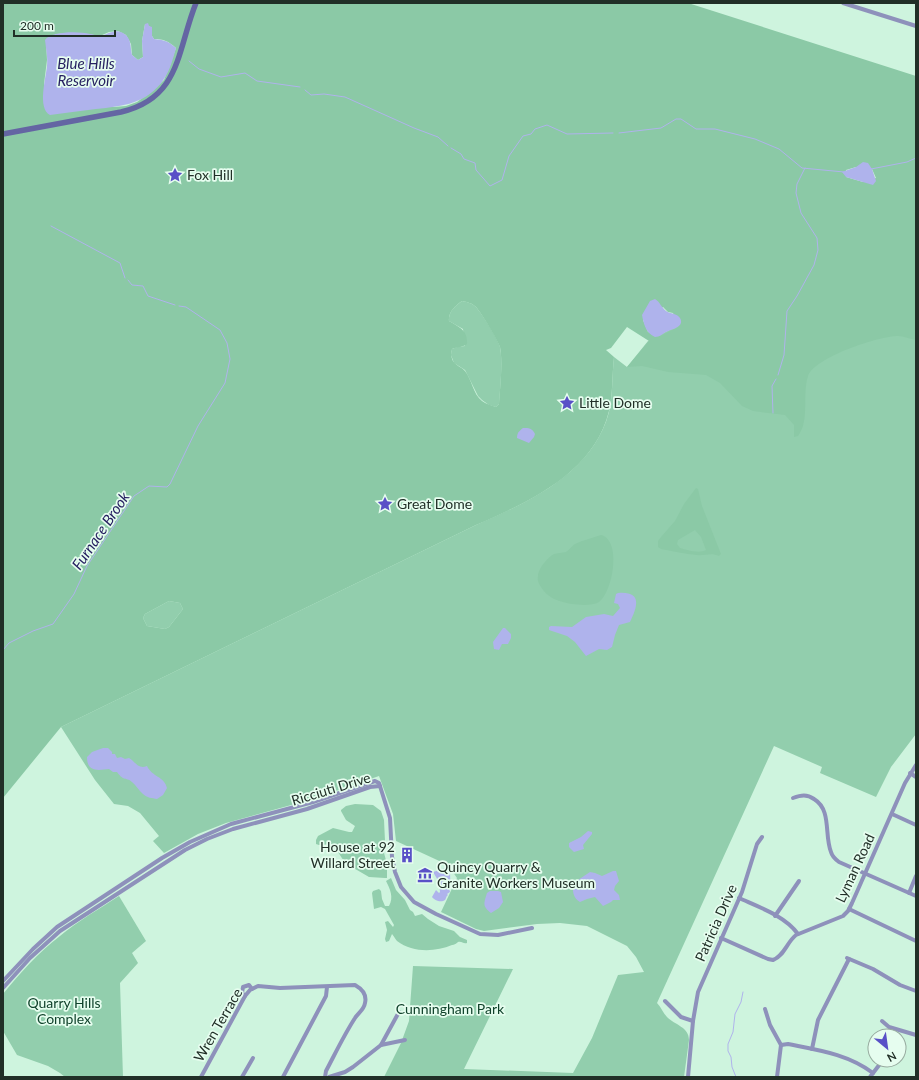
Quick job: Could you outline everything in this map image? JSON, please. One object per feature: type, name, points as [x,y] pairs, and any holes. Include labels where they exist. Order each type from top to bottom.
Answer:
[{"type":"main road","points":[[3,134],[122,112],[138,107],[152,99],[163,88],[172,75],[196,3]]},
{"type":"street","points":[[845,3],[916,26]]},
{"type":"street","name":"Lyman Road","points":[[721,938],[771,960],[778,957],[790,940],[798,934],[841,917],[849,909],[910,773],[916,765]]},
{"type":"street","points":[[910,773],[916,777]]},
{"type":"street","name":"Ricciuti Drive","points":[[3,981],[33,949],[57,927],[162,858],[190,842],[231,824],[314,802],[370,782],[377,781],[380,786],[370,787],[312,808],[238,827],[190,847],[60,931],[28,960],[3,988]]},
{"type":"street","points":[[380,786],[390,818],[392,857],[396,876],[401,887],[411,899],[421,907],[480,934],[498,935],[532,928]]},
{"type":"street","points":[[793,798],[804,795],[812,797],[823,807],[832,854],[841,863],[916,896]]},
{"type":"street","points":[[892,814],[916,825]]},
{"type":"street","name":"Patricia Drive","points":[[688,1077],[693,1021],[698,992],[739,898],[746,881],[757,844],[762,837]]},
{"type":"street","points":[[909,893],[916,876]]},
{"type":"street","points":[[775,916],[799,881]]},
{"type":"street","points":[[739,898],[775,916],[798,934]]},
{"type":"street","points":[[849,909],[916,941]]},
{"type":"street","points":[[812,1048],[818,1020],[848,958],[873,969],[900,985],[916,991]]},
{"type":"street","points":[[245,996],[242,992],[243,987],[249,985],[252,989]]},
{"type":"street","name":"Wren Terrace","points":[[201,1077],[245,996],[252,989],[261,986],[278,988],[355,985],[365,995],[366,1002],[364,1008],[354,1019],[326,1071],[325,1077]]},
{"type":"street","points":[[283,1077],[326,996],[327,987]]},
{"type":"street","points":[[665,1001],[681,1017],[693,1021]]},
{"type":"street","points":[[765,1009],[770,1025],[781,1045],[776,1077]]},
{"type":"street","points":[[329,1077],[350,1069],[381,1045],[399,1012]]},
{"type":"street","points":[[882,1021],[891,1027],[916,1035]]},
{"type":"street","points":[[381,1045],[405,1040]]},
{"type":"street","points":[[781,1045],[788,1044],[812,1048],[840,1056],[873,1073]]},
{"type":"street","points":[[369,1060],[373,1052]]},
{"type":"street","points":[[242,1077],[253,1058]]},
{"type":"street","points":[[870,1077],[877,1068]]},
{"type":"green space","points":[[3,3],[688,3],[916,76],[916,340],[898,336],[877,340],[848,349],[822,362],[813,369],[808,376],[806,383],[804,423],[798,436],[794,437],[794,425],[785,415],[753,411],[742,406],[720,383],[706,375],[668,372],[642,366],[627,367],[649,341],[627,327],[611,348],[606,350],[614,357],[612,391],[609,411],[601,433],[589,452],[557,483],[517,506],[61,727],[3,798]],"holes":[[[145,24],[152,28],[152,36],[154,39],[166,41],[176,48],[164,80],[137,102],[126,106],[114,107],[44,107],[44,84],[47,60],[46,41],[56,34],[79,33],[100,36],[109,32],[118,31],[126,35],[131,44],[132,55],[138,60],[143,57],[142,41]],[[856,167],[872,169],[876,178],[863,182],[846,177],[846,170]],[[462,301],[476,307],[496,338],[500,347],[501,383],[499,404],[496,407],[485,403],[479,398],[465,371],[452,360],[452,349],[467,344],[467,339],[464,332],[449,321],[451,312]],[[663,307],[668,312],[673,313],[678,327],[660,336],[648,332],[643,320]],[[169,601],[180,603],[183,609],[169,627],[165,629],[147,626],[143,618],[145,614]]]},
{"type":"green space","name":"Cunningham Park","points":[[916,202],[916,734],[891,767],[876,797],[820,773],[822,767],[774,746],[657,1003],[670,1020],[687,1032],[689,1040],[684,1077],[384,1077],[401,1043],[409,1021],[413,966],[513,969],[464,1069],[573,1073],[592,1038],[618,975],[644,972],[636,957],[627,946],[587,926],[560,923],[537,924],[484,931],[476,929],[441,912],[457,878],[448,865],[396,841],[393,814],[379,776],[313,799],[226,823],[198,834],[164,853],[153,841],[159,836],[140,813],[128,806],[114,804],[95,780],[61,727],[537,495],[556,483],[574,468],[589,452],[601,433],[609,412],[614,357],[627,367],[648,341]]},
{"type":"green space","points":[[462,301],[476,307],[490,327],[500,347],[501,383],[499,404],[496,407],[489,405],[478,396],[465,370],[454,363],[451,355],[452,349],[465,346],[463,329],[449,321],[451,312]]},
{"type":"green space","points":[[696,488],[698,489],[702,506],[721,554],[719,556],[713,554],[688,554],[661,549],[658,547],[658,541],[675,521],[684,504]],"holes":[[[695,530],[701,537],[706,550],[703,551],[697,552],[686,550],[680,548],[677,544],[678,540]]]},
{"type":"green space","points":[[601,535],[608,539],[612,546],[613,556],[611,578],[604,596],[599,602],[589,605],[572,604],[558,601],[550,597],[538,582],[538,573],[546,560],[554,554],[566,552],[581,541]]},
{"type":"green space","points":[[169,601],[180,603],[183,609],[169,627],[165,629],[147,626],[143,618],[145,614]]},
{"type":"green space","points":[[355,804],[373,805],[381,811],[384,820],[384,853],[387,864],[387,878],[369,877],[345,863],[333,844],[316,844],[318,836],[333,828],[352,832],[355,826],[346,820],[341,810],[346,806]]},
{"type":"green space","points":[[391,878],[396,890],[405,900],[415,916],[422,914],[439,926],[454,931],[460,937],[467,940],[467,943],[458,942],[438,949],[424,950],[410,948],[403,945],[397,941],[392,934],[389,941],[386,942],[385,939],[387,930],[385,922],[388,921],[393,927],[394,925],[385,909],[381,907],[374,909],[372,893],[373,891],[379,889],[381,891],[385,906],[389,906],[391,896],[386,881]]},
{"type":"green space","name":"Quarry Hills Complex","points":[[119,896],[146,941],[132,953],[138,963],[120,983],[123,1077],[65,1077],[48,1066],[17,1055],[3,1031],[3,994],[44,949],[81,920]]},
{"type":"water","name":"Blue Hills Reservoir","points":[[148,23],[149,26],[152,27],[152,36],[154,39],[166,41],[176,48],[166,76],[150,94],[142,99],[116,107],[50,115],[46,111],[43,100],[43,92],[47,63],[45,40],[48,37],[66,32],[85,33],[99,36],[117,31],[128,37],[132,55],[138,60],[143,57],[142,41],[145,24]]},
{"type":"water","points":[[863,162],[868,163],[872,169],[876,181],[873,185],[846,177],[842,172],[856,167]]},
{"type":"water","points":[[655,299],[666,311],[677,315],[680,318],[681,324],[660,336],[655,337],[649,333],[646,328],[642,315],[650,301]]},
{"type":"water","points":[[523,428],[530,429],[535,434],[529,443],[517,438],[518,432]]},
{"type":"water","points":[[616,594],[631,594],[636,601],[636,605],[630,622],[619,625],[612,647],[607,650],[599,649],[586,656],[575,642],[567,636],[549,630],[549,627],[551,626],[572,627],[586,617],[604,614],[613,616],[620,608],[618,604],[614,603]]},
{"type":"water","points":[[503,628],[511,634],[511,638],[508,644],[502,644],[499,650],[494,649],[493,642]]},
{"type":"water","points":[[103,748],[108,748],[117,758],[129,758],[141,767],[147,766],[149,770],[165,784],[167,788],[163,795],[157,799],[148,797],[132,782],[122,777],[117,772],[113,772],[109,769],[98,770],[91,768],[87,757],[92,752]]},
{"type":"water","points":[[588,831],[592,832],[592,834],[583,845],[584,849],[574,852],[569,847],[569,843],[581,837]]},
{"type":"water","points":[[446,868],[450,871],[450,892],[447,894],[448,895],[445,900],[438,901],[432,897],[436,890],[439,893],[440,892],[439,882],[433,872]]},
{"type":"water","points":[[616,871],[619,881],[614,890],[619,895],[620,900],[613,900],[603,906],[595,897],[580,902],[576,899],[573,890],[576,887],[578,880],[590,872],[602,876]]},
{"type":"water","points":[[490,891],[501,892],[503,902],[499,908],[491,913],[484,904],[487,893]]},
{"type":"waterway","points":[[189,61],[199,69],[221,77],[245,73],[257,81],[300,87]]},
{"type":"waterway","points":[[305,90],[311,95],[324,94],[345,97],[414,128],[438,137],[448,146]]},
{"type":"waterway","points":[[619,133],[661,128],[676,119],[681,119],[696,129],[715,129],[755,139],[779,149],[802,168],[844,172]]},
{"type":"waterway","points":[[451,148],[461,154],[464,159],[475,163],[476,170],[490,186],[502,180],[509,156],[523,136],[531,134],[535,129],[547,125],[567,134],[613,133]]},
{"type":"waterway","points":[[871,169],[907,162],[916,158]]},
{"type":"waterway","points":[[778,375],[784,355],[787,311],[814,265],[818,250],[817,238],[801,213],[796,193],[797,184],[805,168]]},
{"type":"waterway","name":"Furnace Brook","points":[[51,226],[120,263],[125,278]]},
{"type":"waterway","name":"Furnace Brook","points":[[128,280],[132,285],[143,286],[148,296],[175,305]]},
{"type":"waterway","name":"Furnace Brook","points":[[3,650],[9,643],[33,631],[53,624],[74,594],[87,566],[134,496],[149,486],[167,487],[170,484],[198,426],[225,383],[230,359],[227,343],[220,330],[186,307],[179,306]]},
{"type":"waterway","points":[[773,413],[772,386],[776,379]]},
{"type":"waterway","points":[[736,1077],[728,1051],[728,1044],[733,1032],[735,1014],[741,1002],[743,992]]},
{"type":"place","name":"Fox Hill","points":[[175,175]]},
{"type":"place","name":"Little Dome","points":[[567,403]]},
{"type":"place","name":"Great Dome","points":[[385,504]]},
{"type":"place","name":"House at 92 Willard Street","points":[[407,855]]},
{"type":"place","name":"Quincy Quarry & Granite Workers Museum","points":[[425,875]]}]
